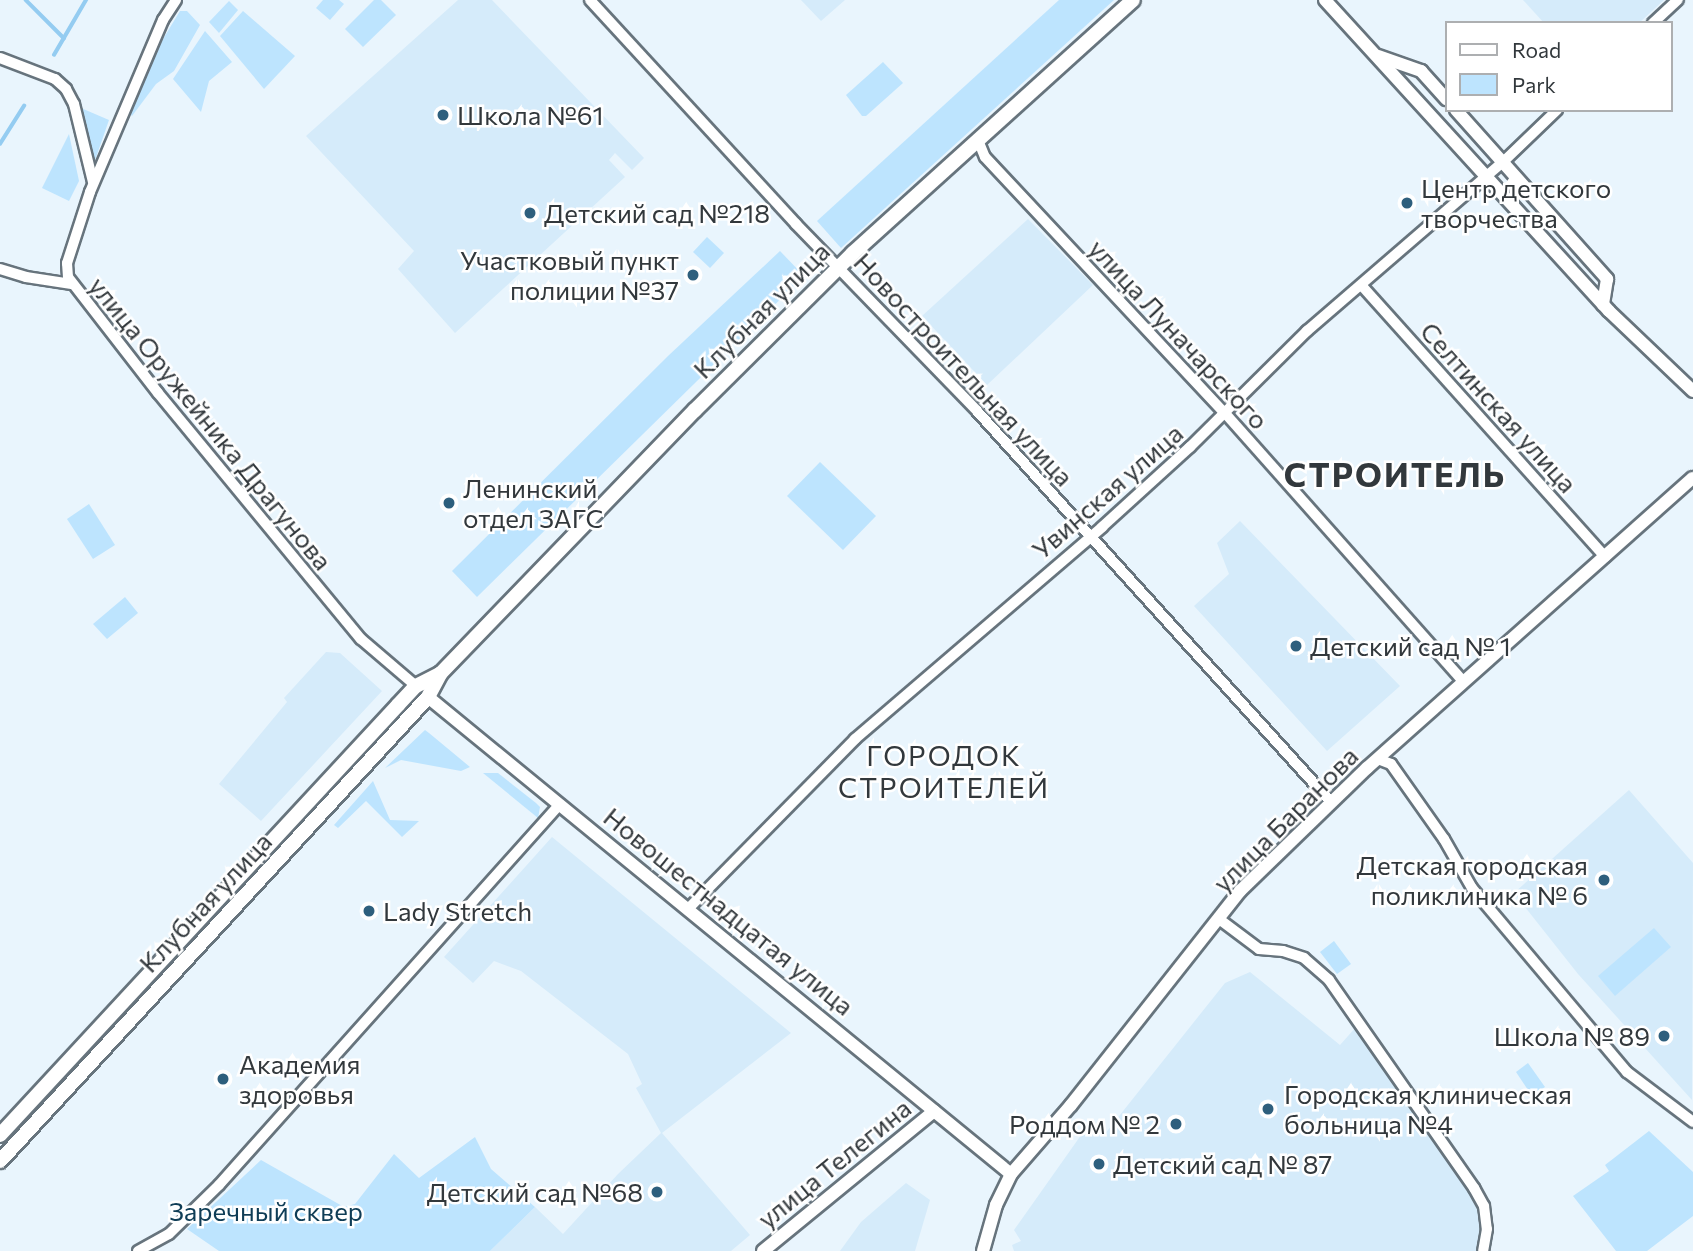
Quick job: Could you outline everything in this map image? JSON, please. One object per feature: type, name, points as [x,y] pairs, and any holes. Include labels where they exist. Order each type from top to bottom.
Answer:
[{"type":"main road","name":"Клубная улица","points":[[0,1161],[428,697],[441,673],[713,391],[840,268],[1133,0]]},
{"type":"main road","name":"Клубная улица","points":[[0,1135],[416,686],[441,673]]},
{"type":"main road","name":"Новошестнадцатая улица","points":[[416,686],[428,697]]},
{"type":"street","name":"улица Оружейника Драгунова","points":[[176,0],[163,20],[93,183],[67,263],[71,284],[360,639],[416,686]]},
{"type":"street","name":"Новостроительная улица","points":[[590,0],[1091,537],[1331,802]]},
{"type":"street","points":[[1325,0],[1604,305],[1693,391]]},
{"type":"street","points":[[1655,21],[1678,0]]},
{"type":"street","points":[[1375,55],[1421,71],[1444,97]]},
{"type":"street","points":[[0,58],[55,79],[66,89],[74,104],[93,183]]},
{"type":"street","points":[[1458,112],[1607,279],[1604,305]]},
{"type":"street","name":"Увинская улица","points":[[689,908],[855,738],[1091,537],[1307,331],[1503,162],[1555,112]]},
{"type":"street","name":"улица Луначарского","points":[[978,140],[985,157],[1224,412],[1464,682]]},
{"type":"street","points":[[0,269],[26,277],[71,284]]},
{"type":"street","name":"Селтинская улица","points":[[1362,286],[1605,557]]},
{"type":"street","name":"улица Баранова","points":[[983,1251],[996,1205],[1011,1174],[1071,1105],[1219,919],[1280,849],[1693,478]]},
{"type":"street","name":"Новошестнадцатая улица","points":[[428,697],[1011,1174]]},
{"type":"street","points":[[1378,759],[1391,764],[1444,839],[1472,888],[1626,1072],[1693,1122]]},
{"type":"street","points":[[138,1251],[169,1234],[219,1185],[560,804]]},
{"type":"street","points":[[1219,919],[1259,949],[1283,951],[1304,958],[1329,980],[1475,1188],[1485,1206],[1487,1229],[1483,1251]]},
{"type":"street","name":"улица Телегина","points":[[763,1251],[934,1111]]},
{"type":"shaded area","name":"Школа №61","points":[[458,0],[492,0],[644,158],[632,170],[615,153],[609,160],[625,177],[455,333],[398,269],[414,251],[306,136]]},
{"type":"shaded area","points":[[801,0],[845,0],[821,21]]},
{"type":"shaded area","points":[[1523,0],[1664,0],[1641,21],[1542,21]]},
{"type":"shaded area","points":[[1028,219],[1093,285],[987,385],[922,316]]},
{"type":"shaded area","name":"Детский сад № 1","points":[[1240,521],[1400,686],[1327,751],[1194,606],[1229,574],[1217,543]]},
{"type":"shaded area","points":[[326,652],[340,653],[382,691],[261,821],[219,784],[287,702],[284,698]]},
{"type":"shaded area","points":[[1629,790],[1693,863],[1692,1100],[1578,974],[1514,893]]},
{"type":"shaded area","points":[[552,837],[791,1033],[662,1133],[750,1235],[731,1251],[490,1251],[535,1207],[563,1234],[618,1174],[661,1133],[636,1088],[642,1084],[628,1054],[521,971],[494,961],[473,983],[444,957]]},
{"type":"shaded area","name":"Городская клиническая больница №4","points":[[1250,972],[1340,1045],[1356,1027],[1477,1201],[1484,1222],[1478,1251],[1014,1251],[1012,1245],[1021,1241],[1014,1230],[1091,1121],[1104,1135],[1225,983]]},
{"type":"shaded area","points":[[906,1183],[930,1200],[915,1251],[840,1251],[861,1222]]},
{"type":"green space","points":[[323,0],[339,0],[344,4],[330,20],[316,8]]},
{"type":"green space","points":[[374,0],[381,0],[396,15],[363,47],[345,29]]},
{"type":"green space","points":[[1059,0],[1114,0],[841,248],[817,221]]},
{"type":"green space","points":[[229,1],[238,10],[219,33],[209,22]]},
{"type":"green space","points":[[180,11],[187,11],[200,25],[174,71],[156,84],[132,116],[130,114],[149,62]]},
{"type":"green space","points":[[243,11],[295,56],[264,89],[220,36]]},
{"type":"green space","points":[[205,31],[232,62],[209,81],[201,112],[173,79]]},
{"type":"green space","points":[[883,62],[903,83],[866,116],[862,116],[846,95]]},
{"type":"green space","points":[[81,108],[109,120],[92,169]]},
{"type":"green space","points":[[69,134],[79,181],[69,201],[42,188]]},
{"type":"green space","points":[[707,237],[724,253],[710,268],[693,252]]},
{"type":"green space","points":[[780,251],[804,276],[477,597],[452,571],[668,356]]},
{"type":"green space","points":[[820,462],[876,516],[843,550],[787,496]]},
{"type":"green space","points":[[89,504],[115,545],[93,559],[67,519]]},
{"type":"green space","points":[[125,597],[138,613],[107,639],[93,624]]},
{"type":"green space","points":[[425,730],[470,767],[461,771],[401,760],[385,768]]},
{"type":"green space","points":[[483,773],[498,773],[536,803],[540,807],[538,818]]},
{"type":"green space","points":[[373,781],[390,820],[419,821],[402,837],[366,801],[338,828],[334,825]]},
{"type":"green space","points":[[1654,928],[1671,947],[1615,996],[1598,976]]},
{"type":"green space","points":[[1334,941],[1351,964],[1337,974],[1320,952]]},
{"type":"green space","points":[[1528,1063],[1545,1087],[1532,1096],[1516,1072]]},
{"type":"green space","points":[[1649,1131],[1693,1172],[1693,1216],[1647,1251],[1616,1251],[1573,1196],[1609,1171],[1605,1165]]},
{"type":"green space","name":"Заречный сквер","points":[[475,1137],[491,1169],[535,1207],[490,1251],[219,1251],[187,1229],[261,1160],[344,1207],[355,1204],[394,1154],[419,1178]]},
{"type":"waterway","points":[[26,0],[64,38]]},
{"type":"waterway","points":[[54,55],[86,0]]},
{"type":"waterway","points":[[0,144],[24,106]]},
{"type":"place","name":"Школа №61","points":[[443,115]]},
{"type":"place","name":"Центр детского творчества","points":[[1407,203]]},
{"type":"place","name":"Детский сад №218","points":[[530,213]]},
{"type":"place","name":"Участковый пункт полиции №37","points":[[693,275]]},
{"type":"place","name":"Ленинский отдел ЗАГС","points":[[449,503]]},
{"type":"place","name":"Детский сад № 1","points":[[1296,646]]},
{"type":"place","name":"Детская городская поликлиника № 6","points":[[1604,880]]},
{"type":"place","name":"Lady Stretch","points":[[369,911]]},
{"type":"place","name":"Школа № 89","points":[[1664,1036]]},
{"type":"place","name":"Академия здоровья","points":[[223,1079]]},
{"type":"place","name":"Городская клиническая больница №4","points":[[1268,1109]]},
{"type":"place","name":"Роддом № 2","points":[[1176,1124]]},
{"type":"place","name":"Детский сад № 87","points":[[1099,1164]]},
{"type":"place","name":"Детский сад №68","points":[[657,1192]]},
{"type":"district","name":"СТРОИТЕЛЬ","points":[[1395,474]]},
{"type":"district","name":"ГОРОДОК СТРОИТЕЛЕЙ","points":[[944,771]]}]
